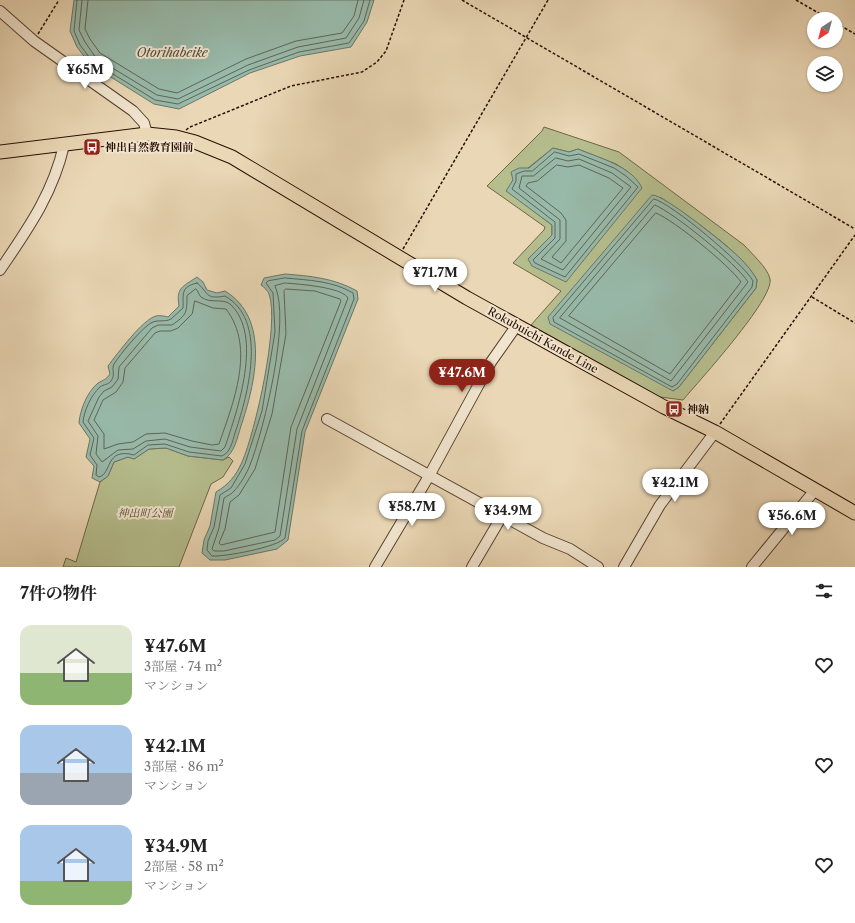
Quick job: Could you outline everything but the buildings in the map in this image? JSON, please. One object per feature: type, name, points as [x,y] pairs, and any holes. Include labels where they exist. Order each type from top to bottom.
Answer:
[{"type":"main road","name":"Rokubuichi Kande Line","points":[[0,152],[147,134],[176,137],[213,148],[232,157],[399,257],[517,325],[669,410],[715,432],[855,512]]},
{"type":"street","points":[[0,11],[34,41],[133,111],[144,123],[147,134]]},
{"type":"street","points":[[0,270],[34,222],[59,167],[64,145]]},
{"type":"street","points":[[375,567],[429,476],[491,362],[517,325]]},
{"type":"street","points":[[327,419],[502,516],[543,538],[570,550],[598,567]]},
{"type":"street","points":[[624,567],[660,505],[715,432]]},
{"type":"street","points":[[752,567],[815,490]]},
{"type":"street","points":[[472,567],[502,516]]},
{"type":"path","points":[[34,41],[59,0]]},
{"type":"path","points":[[176,137],[190,126],[290,86],[362,72],[377,62],[386,50],[404,0]]},
{"type":"path","points":[[462,0],[855,229]]},
{"type":"path","points":[[399,257],[548,0]]},
{"type":"path","points":[[796,0],[817,12]]},
{"type":"path","points":[[843,27],[855,34]]},
{"type":"path","points":[[715,432],[855,235]]},
{"type":"path","points":[[812,297],[855,323]]},
{"type":"green space","points":[[544,127],[619,152],[744,245],[769,275],[770,279],[768,289],[760,304],[719,359],[683,400],[660,397],[531,325],[561,291],[513,263],[544,230],[545,227],[487,186],[542,131]],"holes":[[[553,148],[569,152],[578,149],[616,164],[628,172],[528,259],[552,235],[552,225],[507,191],[513,180]],[[660,197],[699,224],[739,257],[757,280],[756,288],[679,387],[673,391]]]},
{"type":"green space","name":"神出町公園","points":[[166,448],[188,456],[223,460],[229,457],[233,461],[223,477],[211,484],[179,567],[63,567],[66,558],[76,562],[100,482],[108,476],[114,462],[128,457],[134,459],[149,449]]},
{"type":"water","name":"Otorihabeike","points":[[74,0],[374,0],[367,22],[351,47],[300,56],[250,73],[179,109],[154,104],[90,64],[77,47],[70,31]]},
{"type":"water","points":[[553,148],[569,152],[578,149],[605,159],[631,174],[642,188],[566,282],[532,266],[528,259],[552,235],[552,225],[506,191],[513,180],[511,172],[519,168],[529,168]]},
{"type":"water","points":[[652,195],[669,203],[723,243],[740,258],[754,274],[757,280],[756,288],[679,387],[673,391],[550,324],[548,317]]},
{"type":"water","points":[[285,274],[313,277],[340,283],[357,291],[358,299],[305,432],[288,540],[277,549],[225,560],[210,560],[202,553],[204,540],[210,526],[216,492],[231,480],[242,462],[259,404],[269,352],[272,308],[268,293],[261,285],[264,278]]},
{"type":"water","points":[[197,277],[203,282],[207,290],[217,293],[225,291],[239,303],[249,318],[254,335],[256,353],[251,391],[233,449],[223,460],[188,456],[166,448],[149,449],[134,459],[128,457],[114,462],[108,476],[100,482],[92,478],[94,466],[86,457],[90,439],[79,423],[85,402],[94,387],[106,379],[110,374],[108,366],[137,330],[144,323],[156,316],[168,317],[179,306],[178,295],[181,288]]},
{"type":"place","name":"神出自然教育園前","points":[[92,147]]},
{"type":"place","name":"神納","points":[[674,409]]}]
